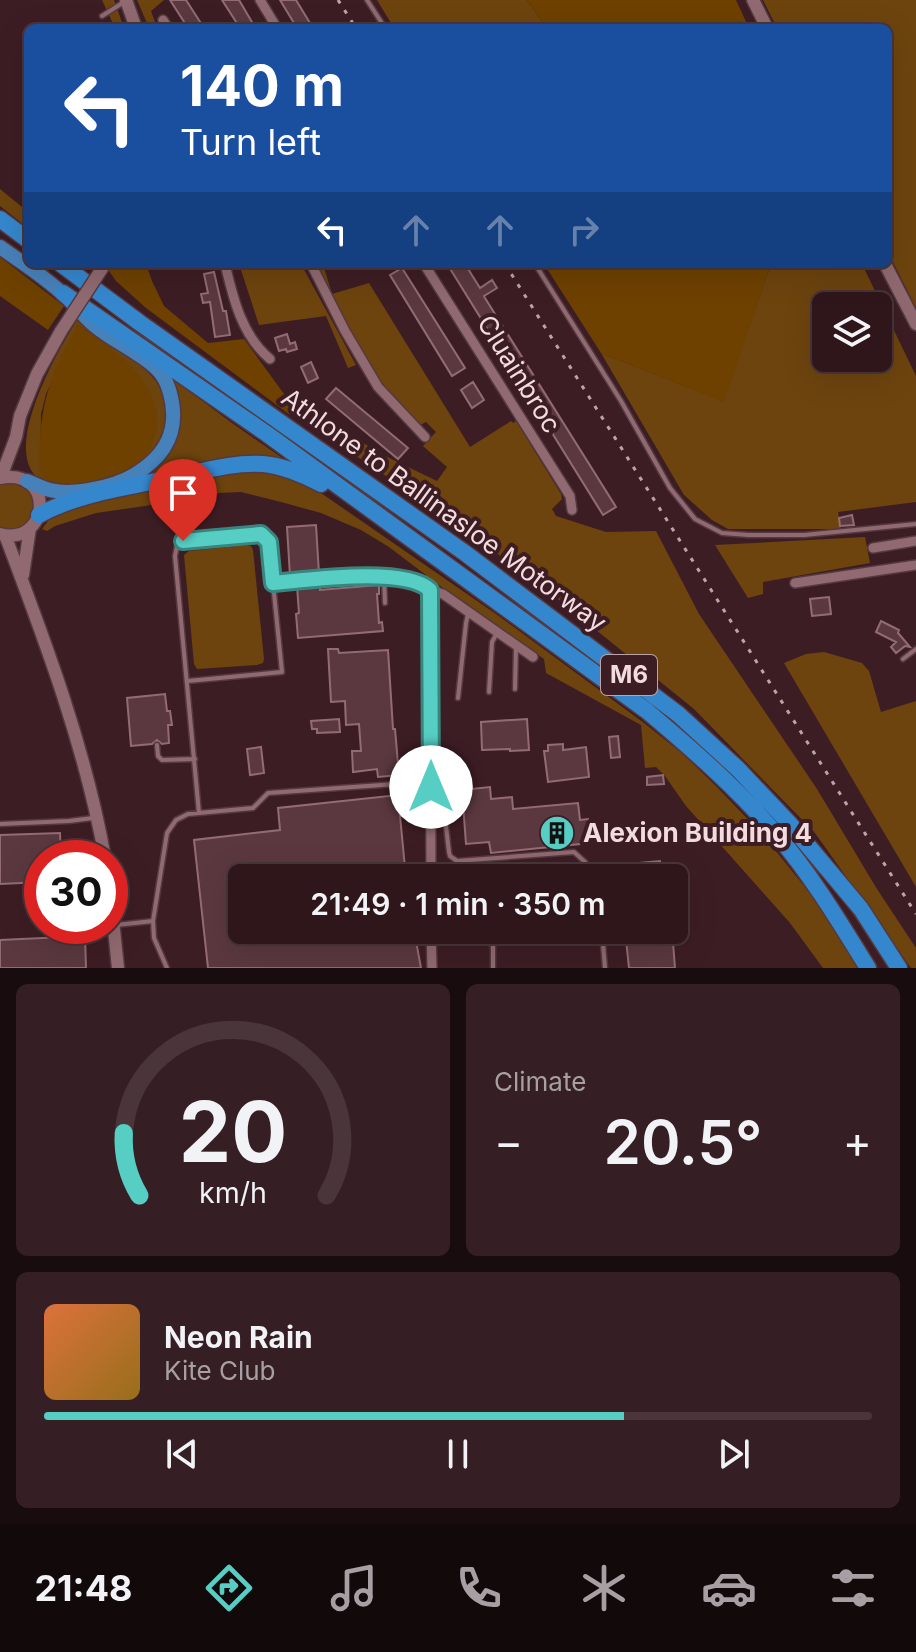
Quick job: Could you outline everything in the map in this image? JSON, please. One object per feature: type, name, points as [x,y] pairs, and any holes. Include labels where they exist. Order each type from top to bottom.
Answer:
[{"type":"highway","points":[[0,219],[24,237]]},
{"type":"highway","points":[[0,247],[24,265]]},
{"type":"highway","points":[[25,479],[51,491],[71,492],[130,478],[146,468],[166,446],[175,414],[168,384],[154,366],[94,326],[63,293],[29,268]]},
{"type":"highway","name":"Athlone to Ballinasloe Motorway","points":[[66,268],[465,553],[678,714],[738,769],[789,823],[861,909],[899,968]]},
{"type":"highway","name":"Athlone to Ballinasloe Motorway","points":[[63,293],[267,434],[647,711],[737,792],[778,836],[814,884],[868,968]]},
{"type":"highway","points":[[34,522],[58,504],[96,494],[209,470],[259,464],[300,473],[362,504]]},
{"type":"main road","points":[[126,0],[135,24]]},
{"type":"main road","points":[[753,0],[765,24]]},
{"type":"main road","points":[[0,478],[37,374],[102,268]]},
{"type":"main road","points":[[887,268],[916,324]]},
{"type":"main road","points":[[16,437],[17,458],[25,479],[39,496],[22,578]]},
{"type":"main road","points":[[0,478],[25,479]]},
{"type":"main road","points":[[34,522],[21,534],[2,534],[22,578],[70,715],[101,840]]},
{"type":"main road","points":[[116,944],[118,968]]},
{"type":"street","points":[[260,0],[275,24]]},
{"type":"street","points":[[226,268],[245,327],[270,359]]},
{"type":"street","points":[[313,268],[378,387],[425,437]]},
{"type":"street","name":"Cluainbroc","points":[[427,268],[570,496],[572,510]]},
{"type":"street","points":[[873,548],[916,541]]},
{"type":"street","points":[[886,546],[888,568]]},
{"type":"street","points":[[795,583],[916,565]]},
{"type":"street","points":[[431,864],[430,590],[443,594],[533,657]]},
{"type":"street","points":[[431,944],[432,968]]},
{"type":"lane","points":[[102,16],[126,0]]},
{"type":"lane","points":[[367,0],[382,24]]},
{"type":"lane","points":[[538,268],[621,401],[670,488],[695,519],[722,533],[749,535],[804,535],[916,524]]},
{"type":"lane","points":[[188,681],[282,672],[269,542],[261,534],[183,541],[177,546],[175,556],[199,813]]},
{"type":"lane","points":[[273,583],[364,576],[410,580],[424,583],[430,590]]},
{"type":"lane","points":[[384,578],[385,603]]},
{"type":"lane","points":[[458,698],[468,613]]},
{"type":"lane","points":[[489,692],[492,642],[497,633]]},
{"type":"lane","points":[[515,689],[516,645]]},
{"type":"lane","points":[[903,659],[916,649]]},
{"type":"lane","points":[[157,745],[158,756],[162,760],[195,759]]},
{"type":"lane","points":[[167,968],[154,938],[153,921],[167,833],[176,820],[188,814],[253,808],[268,793],[410,783],[415,764],[431,763]]},
{"type":"lane","points":[[442,792],[449,852],[457,861],[574,852],[585,862]]},
{"type":"lane","points":[[0,824],[97,817]]},
{"type":"lane","points":[[128,924],[153,921]]},
{"type":"lane","points":[[603,944],[605,968]]},
{"type":"lane","points":[[493,945],[493,968]]},
{"type":"shaded area","points":[[102,0],[114,0],[123,24],[113,24]]},
{"type":"shaded area","points":[[137,0],[164,0],[151,11],[155,24],[147,24]]},
{"type":"shaded area","points":[[377,0],[527,0],[544,24],[392,24]]},
{"type":"shaded area","points":[[527,0],[736,0],[747,24],[544,24]]},
{"type":"shaded area","points":[[763,0],[916,0],[916,308],[892,260],[892,24],[775,24]]},
{"type":"shaded area","points":[[0,189],[24,209],[24,225],[0,206]]},
{"type":"shaded area","points":[[0,257],[64,306],[48,330],[0,296]]},
{"type":"shaded area","points":[[111,268],[147,268],[164,306],[208,343],[244,339],[295,409],[290,415],[146,308],[109,271]]},
{"type":"shaded area","points":[[240,268],[303,268],[356,365],[348,368],[326,316],[259,325]]},
{"type":"shaded area","points":[[316,268],[324,268],[332,294],[369,283],[470,447],[511,421],[516,421],[561,494],[562,499],[552,509],[556,516],[606,532],[656,531],[699,614],[817,789],[916,948],[916,968],[911,968],[815,833],[694,709],[539,584],[309,424],[315,413],[381,454],[437,481],[447,467],[423,446],[436,432],[426,422],[420,425],[382,386],[354,342]]},
{"type":"shaded area","points":[[547,268],[770,268],[724,402],[601,353]]},
{"type":"shaded area","points":[[770,268],[864,268],[876,292],[812,292],[812,372],[892,372],[892,326],[916,376],[916,502],[838,512],[841,529],[728,529],[712,520],[684,495],[601,353],[723,401]]},
{"type":"shaded area","points":[[77,320],[130,356],[155,380],[166,410],[164,432],[148,460],[127,472],[132,368],[78,325],[46,394],[41,414],[40,480],[29,466],[26,448],[29,426],[46,378]]},
{"type":"shaded area","points":[[78,325],[118,355],[144,382],[156,408],[157,425],[151,447],[128,470],[95,482],[58,485],[40,480],[42,417],[58,363]]},
{"type":"shaded area","points":[[166,374],[288,462],[140,478],[167,453]]},
{"type":"shaded area","points":[[240,471],[266,471],[308,484],[496,614],[683,754],[763,835],[821,907],[862,968],[823,968],[790,923],[686,806],[665,776],[656,767],[645,768],[641,725],[546,673],[544,659],[361,530],[321,513],[241,492],[96,513],[47,531],[42,529],[51,517],[76,502]]},
{"type":"shaded area","points":[[0,485],[19,485],[34,499],[36,505],[32,519],[21,529],[0,528]]},
{"type":"shaded area","points":[[865,537],[870,563],[763,582],[763,594],[748,598],[715,545]]},
{"type":"shaded area","points":[[247,545],[253,550],[263,663],[197,669],[194,664],[184,555],[189,551]]},
{"type":"shaded area","points":[[824,652],[862,663],[869,671],[881,712],[916,701],[916,887],[784,663],[806,654]]},
{"type":"building","points":[[170,0],[186,0],[201,24],[185,24]]},
{"type":"building","points":[[222,0],[239,0],[252,22],[237,24]]},
{"type":"building","points":[[280,0],[296,0],[311,24],[295,24]]},
{"type":"building","points":[[402,268],[465,368],[452,376],[390,275]]},
{"type":"building","points":[[450,268],[468,268],[480,288],[492,280],[497,288],[485,298],[616,507],[603,515]]},
{"type":"building","points":[[214,272],[230,335],[215,337],[210,302],[203,303],[201,294],[208,293],[204,274]]},
{"type":"building","points":[[287,334],[290,344],[295,342],[297,349],[279,351],[275,338]]},
{"type":"building","points":[[311,362],[318,378],[308,383],[301,367]]},
{"type":"building","points":[[473,382],[484,400],[472,408],[461,390]]},
{"type":"building","points":[[336,388],[408,448],[398,459],[326,399]]},
{"type":"building","points":[[852,515],[854,525],[840,526],[839,518]]},
{"type":"building","points":[[316,525],[319,574],[290,576],[287,527]]},
{"type":"building","points":[[320,584],[320,590],[379,585],[379,623],[382,622],[383,631],[298,638],[297,586]]},
{"type":"building","points":[[829,597],[831,614],[812,616],[810,599]]},
{"type":"building","points":[[881,621],[899,630],[898,633],[910,647],[905,646],[896,653],[891,647],[896,642],[876,632]]},
{"type":"building","points":[[328,649],[338,649],[339,653],[388,650],[399,775],[378,777],[377,769],[353,772],[352,751],[361,751],[359,724],[346,725],[345,701],[331,702]]},
{"type":"building","points":[[165,694],[172,725],[168,725],[169,743],[162,744],[157,740],[152,744],[131,746],[127,698]]},
{"type":"building","points":[[339,719],[340,732],[317,733],[317,729],[312,729],[311,721]]},
{"type":"building","points":[[527,719],[529,750],[482,750],[481,722]]},
{"type":"building","points":[[618,736],[620,757],[611,758],[609,737]]},
{"type":"building","points":[[563,744],[563,750],[586,747],[589,777],[548,782],[544,751],[548,751],[548,745]]},
{"type":"building","points":[[261,747],[264,773],[250,775],[247,749]]},
{"type":"building","points":[[663,775],[664,784],[647,785],[647,777]]},
{"type":"building","points":[[490,787],[491,799],[512,797],[513,809],[578,803],[580,820],[588,819],[590,843],[491,853],[489,842],[466,844],[462,790]]},
{"type":"building","points":[[398,795],[405,864],[228,864],[228,944],[417,944],[421,968],[208,968],[194,840],[280,830],[278,808]]},
{"type":"building","points":[[60,833],[60,840],[24,840],[24,883],[0,884],[0,835]]},
{"type":"building","points":[[660,861],[660,864],[628,864]]},
{"type":"building","points":[[24,939],[24,944],[85,944],[86,968],[0,968],[0,940]]},
{"type":"building","points":[[626,944],[673,944],[675,968],[629,968]]},
{"type":"railway","points":[[338,0],[353,24]]},
{"type":"railway","points":[[508,268],[916,914]]},
{"type":"place","name":"Alexion Building 4","points":[[557,833]]},
{"type":"route","points":[[183,541],[261,534],[269,542],[273,583],[364,576],[424,583],[430,590],[431,787]]}]
